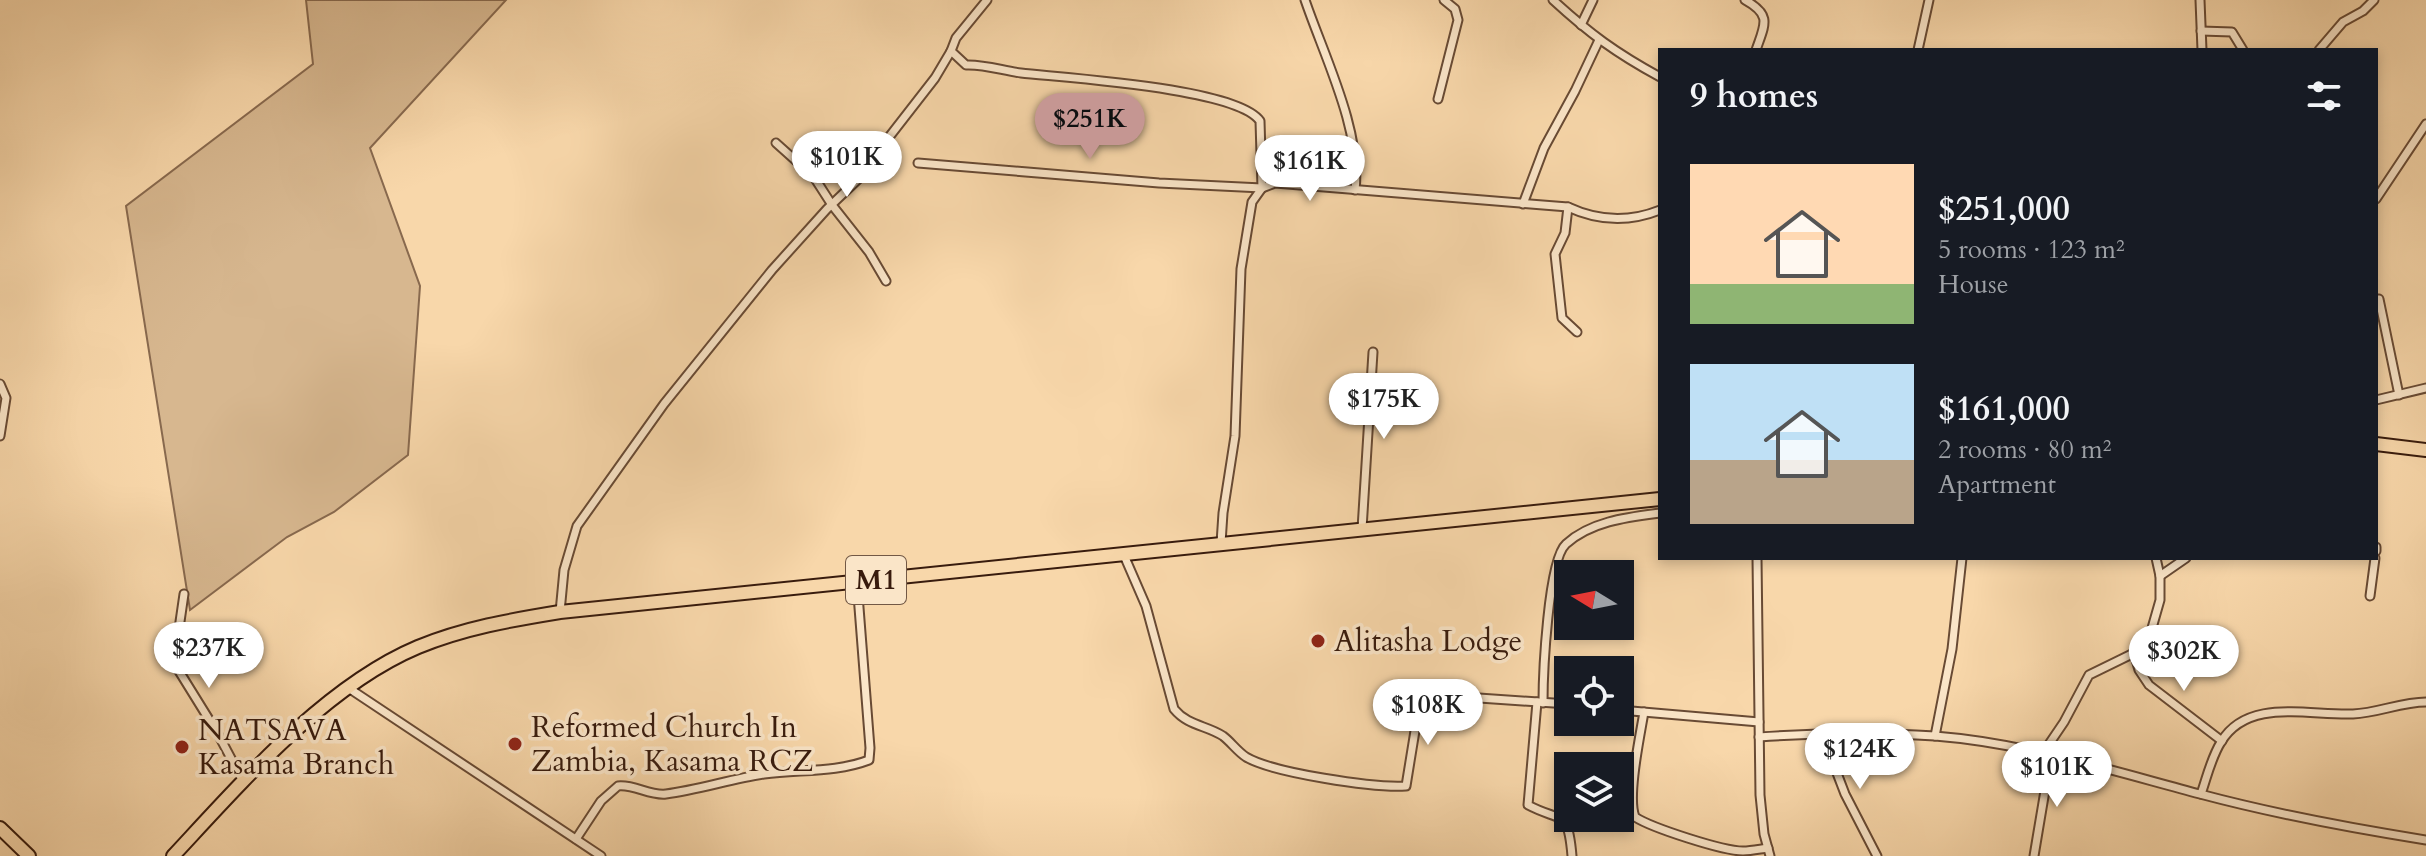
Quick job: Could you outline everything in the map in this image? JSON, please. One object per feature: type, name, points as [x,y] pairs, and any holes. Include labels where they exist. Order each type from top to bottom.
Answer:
[{"type":"main road","points":[[2378,444],[2426,450]]},
{"type":"main road","name":"M1","points":[[173,856],[292,735],[347,687],[402,655],[482,625],[560,612],[1658,499]]},
{"type":"main road","points":[[0,828],[29,856]]},
{"type":"street","points":[[560,612],[564,570],[577,526],[664,404],[772,270],[873,165],[886,141],[935,78],[956,38],[987,0]]},
{"type":"street","points":[[1305,0],[1339,91],[1355,158],[1355,190]]},
{"type":"street","points":[[1438,99],[1458,20],[1455,9],[1444,0]]},
{"type":"street","points":[[1553,0],[1616,53],[1658,76]]},
{"type":"street","points":[[1581,25],[1593,0]]},
{"type":"street","points":[[1745,0],[1764,14],[1757,48]]},
{"type":"street","points":[[1918,48],[1929,0]]},
{"type":"street","points":[[2200,0],[2202,48]]},
{"type":"street","points":[[2321,48],[2343,22],[2363,11],[2374,0]]},
{"type":"street","points":[[2201,31],[2232,32],[2242,48]]},
{"type":"street","points":[[1523,204],[1544,148],[1599,40]]},
{"type":"street","points":[[951,51],[966,65],[1150,87],[1242,107],[1255,113],[1260,121],[1262,188],[1252,202],[1241,269],[1235,436],[1221,543]]},
{"type":"street","points":[[2378,196],[2426,124]]},
{"type":"street","points":[[776,143],[814,177],[869,252],[886,281]]},
{"type":"street","points":[[918,163],[1159,183],[1262,188],[1275,183],[1568,207],[1585,215],[1613,218],[1640,218],[1658,211]]},
{"type":"street","points":[[1568,207],[1565,233],[1555,254],[1562,318],[1577,332]]},
{"type":"street","points":[[2379,299],[2399,395]]},
{"type":"street","points":[[1362,529],[1373,352]]},
{"type":"street","points":[[0,384],[6,398],[0,436]]},
{"type":"street","points":[[2378,400],[2426,388]]},
{"type":"street","points":[[1572,856],[1568,826],[1564,820],[1553,813],[1531,808],[1527,800],[1554,573],[1563,548],[1599,525],[1658,513]]},
{"type":"street","points":[[1123,553],[1146,606],[1174,709],[1182,719],[1224,737],[1247,757],[1263,764],[1360,784],[1406,786],[1421,694],[1554,704]]},
{"type":"street","points":[[1644,712],[1634,783],[1632,810],[1635,817],[1715,847],[1769,852],[1760,795],[1757,560]]},
{"type":"street","points":[[1935,736],[1952,649],[1962,560]]},
{"type":"street","points":[[2034,856],[2047,754],[2089,675],[2134,653],[2148,642],[2160,600],[2156,560]]},
{"type":"street","points":[[2160,576],[2183,560]]},
{"type":"street","points":[[2370,596],[2375,560]]},
{"type":"street","points":[[576,839],[601,801],[618,786],[663,795],[731,779],[834,769],[869,760],[857,582]]},
{"type":"street","points":[[184,594],[174,663],[244,783]]},
{"type":"street","points":[[2134,653],[2139,670],[2149,685],[2222,741]]},
{"type":"street","points":[[347,687],[601,856]]},
{"type":"street","points":[[2201,794],[2222,741],[2236,725],[2263,714],[2351,715],[2426,702]]},
{"type":"street","points":[[1634,711],[1759,722]]},
{"type":"street","points":[[1759,737],[1822,734],[1935,736],[2047,754],[2297,817],[2426,840]]},
{"type":"street","points":[[1822,734],[1845,794],[1877,856]]},
{"type":"shaded area","points":[[306,0],[506,0],[370,148],[420,286],[408,455],[334,512],[287,537],[190,610],[126,206],[313,64]]},
{"type":"place","name":"Alitasha Lodge","points":[[1318,641]]},
{"type":"place","name":"Reformed Church In Zambia, Kasama RCZ","points":[[515,744]]},
{"type":"place","name":"NATSAVA Kasama Branch","points":[[182,747]]}]
